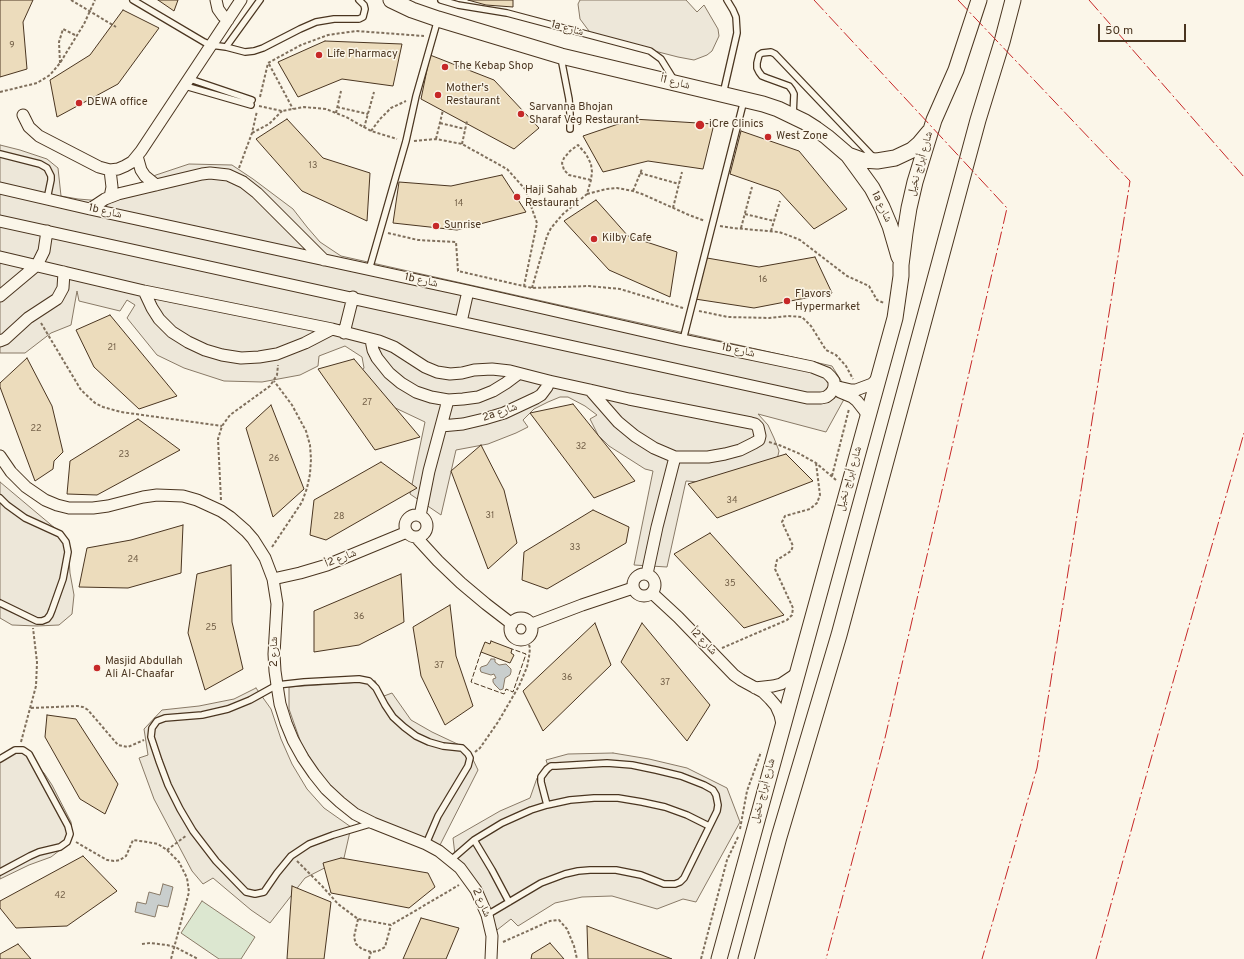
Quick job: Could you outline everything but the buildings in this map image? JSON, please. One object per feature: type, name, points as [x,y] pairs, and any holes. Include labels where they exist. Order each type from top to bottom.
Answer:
[{"type":"street","points":[[216,0],[218,8],[223,16],[228,20]]},
{"type":"street","points":[[23,115],[29,127],[39,136],[99,168],[110,170],[126,166],[137,156],[241,0]]},
{"type":"street","name":"شارع 1أ","points":[[391,0],[412,10],[438,19],[561,56],[763,104],[805,122],[827,137],[848,155],[862,160],[877,162],[895,158],[912,150],[926,137],[934,120]]},
{"type":"street","name":"شارع أبراج نخيل","points":[[719,959],[897,305],[909,208],[915,182],[934,120],[956,70],[979,0]]},
{"type":"street","points":[[746,959],[779,837],[839,635],[978,120],[1013,0]]},
{"type":"street","name":"1a شارع","points":[[848,155],[872,188],[882,206],[894,239],[901,265]]},
{"type":"street","points":[[137,156],[141,170],[145,176],[156,185]]},
{"type":"street","points":[[110,170],[112,187],[110,197]]},
{"type":"street","points":[[90,209],[110,197],[193,176],[210,173],[228,176],[236,178],[257,193],[325,260]]},
{"type":"street","name":"1b شارع","points":[[0,188],[683,340],[820,369],[831,376],[834,381],[834,388]]},
{"type":"street","points":[[0,221],[807,398],[826,397],[834,388],[850,393],[868,415]]},
{"type":"street","points":[[0,296],[38,265],[44,251],[47,231]]},
{"type":"street","points":[[0,257],[144,291],[332,330],[387,344],[425,367],[437,372],[450,374],[492,369],[510,371],[710,416],[751,423],[758,427],[760,436],[759,440],[740,450],[725,454],[708,457],[675,457],[654,448],[635,436],[618,422],[590,390]]},
{"type":"street","points":[[0,341],[5,339],[35,313],[60,296],[63,288],[64,272]]},
{"type":"street","points":[[144,291],[159,319],[172,332],[205,350],[222,355],[241,358],[277,354],[332,330]]},
{"type":"street","points":[[461,322],[468,292]]},
{"type":"street","points":[[344,333],[353,298]]},
{"type":"street","points":[[371,340],[373,350],[382,366],[401,383],[416,392],[432,397],[448,400],[478,396],[493,391],[518,374]]},
{"type":"street","points":[[850,393],[864,388],[878,378]]},
{"type":"street","name":"2a شارع","points":[[441,426],[463,424],[504,413],[541,395],[547,387],[549,381]]},
{"type":"street","points":[[420,516],[429,470],[448,400]]},
{"type":"street","name":"شارع 2","points":[[0,456],[18,480],[35,494],[51,502],[69,508],[93,508],[108,506],[143,497],[170,495],[197,500],[221,511],[230,516],[246,531],[265,558],[273,579],[277,604],[274,654],[280,704],[288,728],[303,758],[326,789],[355,814],[373,824],[426,844],[439,851],[451,860],[469,879],[476,890],[487,915],[492,936],[491,959]]},
{"type":"street","points":[[647,574],[657,527],[675,457]]},
{"type":"street","points":[[412,535],[424,534],[426,530],[426,522],[420,516],[411,516],[405,523],[405,528],[412,535],[438,561],[461,583],[512,624]]},
{"type":"street","name":"شارع 2أ","points":[[273,579],[327,565],[412,535]]},
{"type":"street","points":[[640,574],[647,574],[651,576],[655,582],[655,586],[652,593],[646,597],[642,597],[636,594],[632,584],[635,578],[640,574]]},
{"type":"street","points":[[532,624],[633,588]]},
{"type":"street","name":"شارع 2أ","points":[[652,593],[678,617],[734,675],[763,692],[773,703],[780,715],[782,724]]},
{"type":"street","points":[[518,618],[529,621],[532,624],[532,632],[528,638],[520,640],[512,636],[512,624],[518,618]]},
{"type":"street","points":[[755,688],[764,688],[781,684],[796,674]]},
{"type":"lane","points":[[133,0],[204,42],[245,52],[263,48],[316,22],[334,19],[359,19],[363,17],[365,9],[364,5],[359,0]]},
{"type":"lane","points":[[226,47],[260,0]]},
{"type":"lane","name":"1a شارع","points":[[441,0],[458,5],[507,13],[650,51],[661,59],[676,84]]},
{"type":"lane","points":[[723,95],[737,33],[736,17],[727,0]]},
{"type":"lane","points":[[369,270],[406,140],[416,96],[438,19]]},
{"type":"lane","points":[[793,116],[794,94],[789,86],[762,76],[757,68],[759,55],[762,53],[771,52],[775,54],[877,162]]},
{"type":"lane","points":[[561,56],[569,99],[570,129]]},
{"type":"lane","points":[[187,82],[252,103],[187,82]]},
{"type":"lane","points":[[683,340],[744,100]]},
{"type":"lane","points":[[0,154],[40,164],[48,168],[51,180],[47,199]]},
{"type":"lane","points":[[0,498],[25,518],[60,534],[66,542],[67,547],[63,579],[50,615],[47,619],[37,621],[0,603]]},
{"type":"lane","points":[[373,824],[321,838],[298,851],[280,868],[264,892],[260,894],[250,894],[242,889],[224,871],[193,831],[180,809],[168,786],[159,761],[151,737],[152,728],[157,721],[161,719],[202,715],[228,709],[250,700],[277,685],[304,682],[364,680],[373,684],[384,705],[393,717],[416,736],[443,746],[462,748],[470,758],[468,766],[438,816],[426,844]]},
{"type":"lane","points":[[0,759],[11,751],[19,749],[26,752],[31,757],[68,826],[70,834],[64,845],[39,852],[0,872]]},
{"type":"lane","points":[[487,915],[541,883],[565,874],[603,869],[641,875],[664,884],[675,884],[680,882],[684,878],[717,811],[718,800],[713,790],[681,776],[632,765],[607,763],[551,766],[541,777],[547,805]]},
{"type":"lane","points":[[451,860],[474,840],[502,823],[547,805],[570,800],[618,798],[642,802],[665,807],[687,815],[709,826]]},
{"type":"lane","points":[[474,840],[492,870],[508,902]]},
{"type":"path","points":[[71,0],[116,27]]},
{"type":"path","points":[[0,92],[37,83],[50,75],[60,63],[95,0]]},
{"type":"path","points":[[60,63],[60,42],[63,28],[76,36]]},
{"type":"path","points":[[260,98],[268,63],[301,45],[328,35],[356,31],[433,37]]},
{"type":"path","points":[[268,63],[293,108]]},
{"type":"path","points":[[336,112],[341,91]]},
{"type":"path","points":[[364,128],[374,92]]},
{"type":"path","points":[[371,131],[391,108],[416,96]]},
{"type":"path","points":[[236,178],[252,133],[258,106],[282,111],[293,108],[315,108],[336,112],[364,128],[396,139],[436,139],[462,144],[507,169],[525,189],[537,223],[524,286]]},
{"type":"path","points":[[337,106],[368,114]]},
{"type":"path","points":[[436,139],[443,110]]},
{"type":"path","points":[[252,133],[269,124],[282,111]]},
{"type":"path","points":[[462,144],[467,121]]},
{"type":"path","points":[[440,123],[465,129]]},
{"type":"path","points":[[587,194],[591,180],[591,164],[586,154],[578,145],[564,158],[562,163],[564,170],[569,175],[591,180]]},
{"type":"path","points":[[633,191],[642,170]]},
{"type":"path","points":[[673,208],[682,172]]},
{"type":"path","points":[[640,173],[679,184]]},
{"type":"path","points":[[741,228],[752,187]]},
{"type":"path","points":[[532,288],[546,236],[563,214],[587,194],[617,188],[642,194],[694,218],[713,224],[786,234],[800,240],[847,276],[869,286],[877,300],[884,303],[897,305]]},
{"type":"path","points":[[771,231],[780,201]]},
{"type":"path","points":[[745,214],[774,221]]},
{"type":"path","points":[[380,231],[400,237],[418,240],[456,242],[458,271],[532,288],[589,286],[620,289],[691,310],[728,317],[802,317],[811,326],[826,350],[836,355],[846,366],[854,380],[850,393],[849,410],[832,476]]},
{"type":"path","points":[[35,313],[81,390],[95,403],[121,412],[222,426]]},
{"type":"path","points":[[221,511],[218,439],[222,426],[230,415],[265,390],[274,381],[278,369],[277,354]]},
{"type":"path","points":[[265,558],[302,502],[310,474],[311,460],[310,445],[306,431],[292,405],[274,381]]},
{"type":"path","points":[[759,440],[779,445],[816,463],[847,491]]},
{"type":"path","points":[[712,652],[787,620],[792,615],[793,608],[775,569],[777,560],[791,551],[793,546],[782,522],[785,516],[810,509],[817,503],[820,495],[816,463]]},
{"type":"path","points":[[19,749],[36,686],[37,668],[32,619]]},
{"type":"path","points":[[468,754],[475,752],[480,748],[498,722],[519,686],[527,667],[529,657],[530,648],[528,638]]},
{"type":"path","points":[[31,708],[83,707],[88,710],[115,742],[123,747],[132,746],[151,737]]},
{"type":"path","points":[[739,832],[747,791],[762,750]]},
{"type":"path","points":[[167,850],[193,831]]},
{"type":"path","points":[[700,959],[727,860],[738,836]]},
{"type":"path","points":[[69,838],[107,860],[120,860],[126,856],[133,840],[158,844],[180,862],[186,874],[189,892],[171,959]]},
{"type":"path","points":[[291,856],[338,904],[358,919],[391,925],[469,879]]},
{"type":"path","points":[[358,919],[354,937],[356,944],[362,949],[371,952],[378,951],[385,947],[391,925]]},
{"type":"path","points":[[492,947],[550,921],[559,920],[566,929],[574,946],[577,959]]},
{"type":"path","points":[[142,944],[158,944],[175,947],[198,959]]},
{"type":"path","points":[[369,959],[371,952]]},
{"type":"green space","points":[[202,901],[255,937],[241,959],[219,959],[181,933]]},
{"type":"shaded area","points":[[580,0],[686,0],[697,12],[704,5],[718,29],[719,36],[712,51],[707,55],[694,60],[592,35],[580,19],[578,4]]},
{"type":"shaded area","points":[[0,145],[47,159],[58,168],[61,196],[78,199],[103,201],[156,175],[189,164],[232,165],[293,209],[320,242],[341,256],[832,366],[848,392],[826,432],[758,414],[768,425],[774,438],[779,451],[777,460],[714,483],[686,481],[667,567],[634,565],[653,471],[645,469],[609,446],[598,435],[590,419],[597,415],[585,406],[568,397],[560,397],[534,409],[523,420],[528,427],[516,433],[488,444],[456,450],[441,515],[410,494],[425,422],[387,404],[359,374],[364,368],[362,357],[345,346],[319,356],[318,366],[300,375],[262,382],[224,381],[184,368],[157,355],[127,318],[135,305],[127,300],[120,311],[79,301],[77,291],[71,325],[51,333],[25,353],[0,353]]},
{"type":"shaded area","points":[[0,482],[56,529],[68,543],[70,573],[74,595],[72,614],[59,625],[12,625],[0,618]]},
{"type":"shaded area","points":[[491,659],[495,659],[495,662],[499,665],[506,664],[511,669],[510,675],[505,678],[503,689],[500,690],[493,682],[493,679],[496,678],[494,674],[491,675],[481,672],[481,667],[487,665]]},
{"type":"shaded area","points":[[375,681],[384,696],[392,693],[411,720],[468,749],[478,770],[439,847],[359,814],[322,778],[301,743],[289,709],[289,687]]},
{"type":"shaded area","points":[[256,688],[271,709],[281,739],[292,764],[307,789],[324,808],[351,827],[344,858],[305,878],[270,923],[251,910],[213,878],[203,884],[192,871],[154,799],[139,758],[148,755],[144,729],[162,710],[199,706],[234,699]]},
{"type":"shaded area","points":[[10,750],[23,751],[44,773],[52,785],[71,822],[72,834],[64,847],[51,857],[29,865],[0,879],[0,758]]},
{"type":"shaded area","points":[[613,753],[649,759],[687,768],[727,788],[740,822],[696,902],[683,899],[657,909],[612,896],[582,897],[555,903],[518,926],[511,919],[497,930],[455,855],[453,838],[500,811],[530,798],[537,778],[550,772],[546,760],[568,754]]},
{"type":"shaded area","points":[[163,884],[173,887],[168,907],[158,905],[155,917],[135,912],[137,902],[146,904],[149,892],[160,895]]},
{"type":"fence","points":[[481,652],[471,682],[504,694],[506,689],[513,692],[526,654],[512,649]]},
{"type":"power","points":[[814,0],[1007,208],[885,738],[826,959]]},
{"type":"power","points":[[958,0],[1130,181],[1037,768],[982,959]]},
{"type":"power","points":[[1089,0],[1244,177]]},
{"type":"power","points":[[1096,959],[1145,780],[1244,433]]},
{"type":"place","name":"Life Pharmacy","points":[[319,55]]},
{"type":"place","name":"The Kebap Shop","points":[[445,67]]},
{"type":"place","name":"Mother's Restaurant","points":[[438,95]]},
{"type":"place","name":"DEWA office","points":[[79,103]]},
{"type":"place","name":"Sarvanna Bhojan Sharaf Veg Restaurant","points":[[521,114]]},
{"type":"place","name":"iCre Clinics","points":[[700,125]]},
{"type":"place","name":"West Zone","points":[[768,137]]},
{"type":"place","name":"Haji Sahab Restaurant","points":[[517,197]]},
{"type":"place","name":"Sunrise","points":[[436,226]]},
{"type":"place","name":"Kilby Cafe","points":[[594,239]]},
{"type":"place","name":"Flavors Hypermarket","points":[[787,301]]},
{"type":"place","name":"Masjid Abdullah Ali Al-Chaafar","points":[[97,668]]}]
